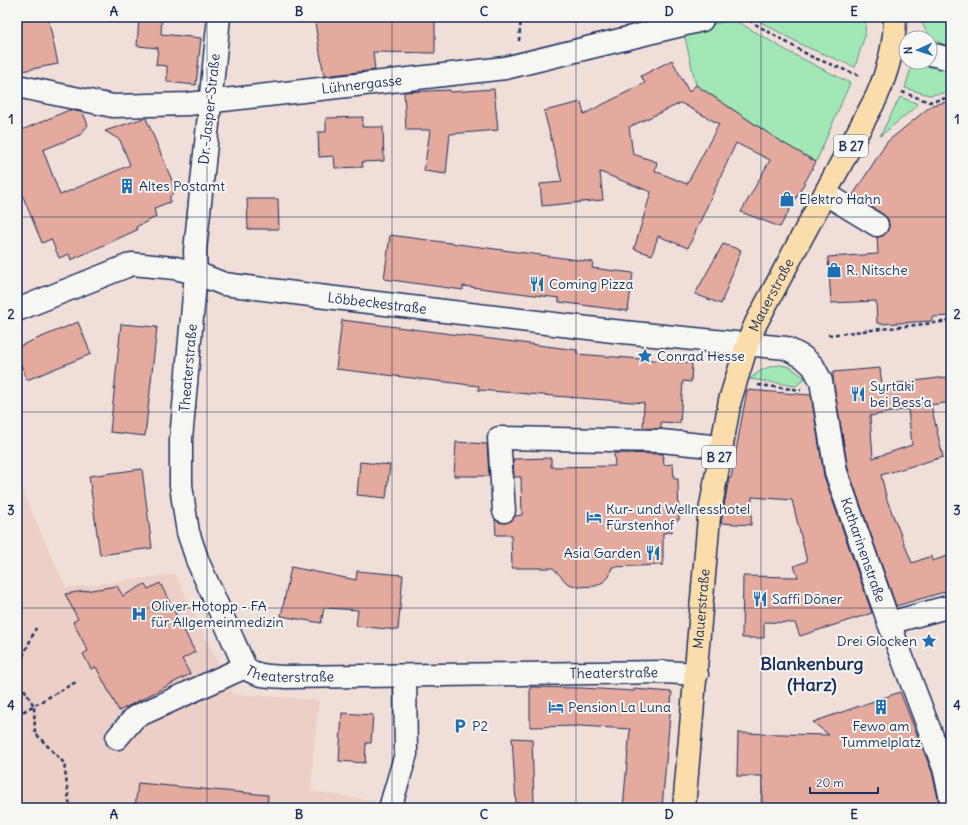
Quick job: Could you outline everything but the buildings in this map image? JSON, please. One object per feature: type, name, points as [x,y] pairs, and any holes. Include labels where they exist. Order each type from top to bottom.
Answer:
[{"type":"main road","name":"Mauerstraße","points":[[895,17],[898,34]]},
{"type":"main road","name":"Mauerstraße","points":[[684,808],[697,674],[704,554],[721,447],[734,383],[747,345],[784,270],[876,98],[888,66],[898,48]]},
{"type":"street","name":"Dr.-Jasper-Straße","points":[[196,273],[195,251],[219,17]]},
{"type":"street","name":"Lühnergasse","points":[[17,86],[113,106],[210,101],[505,68],[702,20]]},
{"type":"street","points":[[938,56],[951,59]]},
{"type":"street","points":[[826,194],[877,225]]},
{"type":"street","name":"Löbbeckestraße","points":[[17,310],[132,264],[175,268],[196,273],[224,284],[613,331],[747,345]]},
{"type":"street","name":"Theaterstraße","points":[[196,273],[181,439],[181,485],[188,532],[198,562],[245,667],[250,672],[258,675],[286,677],[664,672],[697,674]]},
{"type":"street","name":"Katharinenstraße","points":[[747,345],[776,345],[786,348],[803,357],[813,366],[821,381],[836,472],[889,623],[944,768],[951,799]]},
{"type":"street","points":[[504,511],[499,438],[661,441],[721,447]]},
{"type":"street","points":[[889,623],[951,606]]},
{"type":"street","points":[[117,738],[135,717],[245,667]]},
{"type":"street","points":[[390,808],[406,754],[405,676]]},
{"type":"path","points":[[743,17],[812,57],[863,77]]},
{"type":"path","points":[[902,92],[929,102],[951,97]]},
{"type":"path","points":[[828,335],[951,321]]},
{"type":"path","points":[[734,383],[797,391],[821,381]]},
{"type":"path","points":[[17,669],[36,628]]},
{"type":"path","points":[[17,677],[34,706],[35,733],[64,763],[70,808]]},
{"type":"path","points":[[17,715],[76,682]]},
{"type":"shaded area","points":[[17,479],[66,588],[175,574],[233,694],[319,700],[311,791],[383,803],[381,808],[17,808]]},
{"type":"green space","points":[[754,17],[866,17],[865,35],[855,67],[804,46]]},
{"type":"green space","points":[[921,17],[951,17],[951,47],[938,42],[938,30],[926,30]]},
{"type":"green space","points":[[731,21],[738,22],[789,52],[850,83],[816,162],[783,143],[696,85],[683,29]]},
{"type":"green space","points":[[938,67],[951,71],[951,92],[929,95],[905,88],[910,70],[938,70]]},
{"type":"green space","points":[[900,97],[916,103],[917,106],[880,136]]},
{"type":"green space","points":[[781,365],[790,367],[805,378],[796,386],[750,379],[764,369]]},
{"type":"place","name":"Altes Postamt","points":[[127,186]]},
{"type":"place","name":"Elektro Hahn","points":[[787,199]]},
{"type":"place","name":"R. Nitsche","points":[[834,270]]},
{"type":"place","name":"Coming Pizza","points":[[537,284]]},
{"type":"place","name":"Conrad Hesse","points":[[645,356]]},
{"type":"place","name":"Syrtaki bei Bess'a","points":[[858,394]]},
{"type":"place","name":"Kur- und Wellnesshotel Fürstenhof","points":[[594,517]]},
{"type":"place","name":"Asia Garden","points":[[653,553]]},
{"type":"place","name":"Saffi Döner","points":[[760,599]]},
{"type":"place","name":"Oliver Hotopp - FA für Allgemeinmedizin","points":[[139,614]]},
{"type":"place","name":"Drei Glocken","points":[[929,641]]},
{"type":"place","name":"Pension La Luna","points":[[556,707]]},
{"type":"place","name":"Fewo am Tummelplatz","points":[[881,707]]},
{"type":"place","name":"P2","points":[[460,726]]},
{"type":"district","name":"Blankenburg (Harz)","points":[[812,674]]}]
